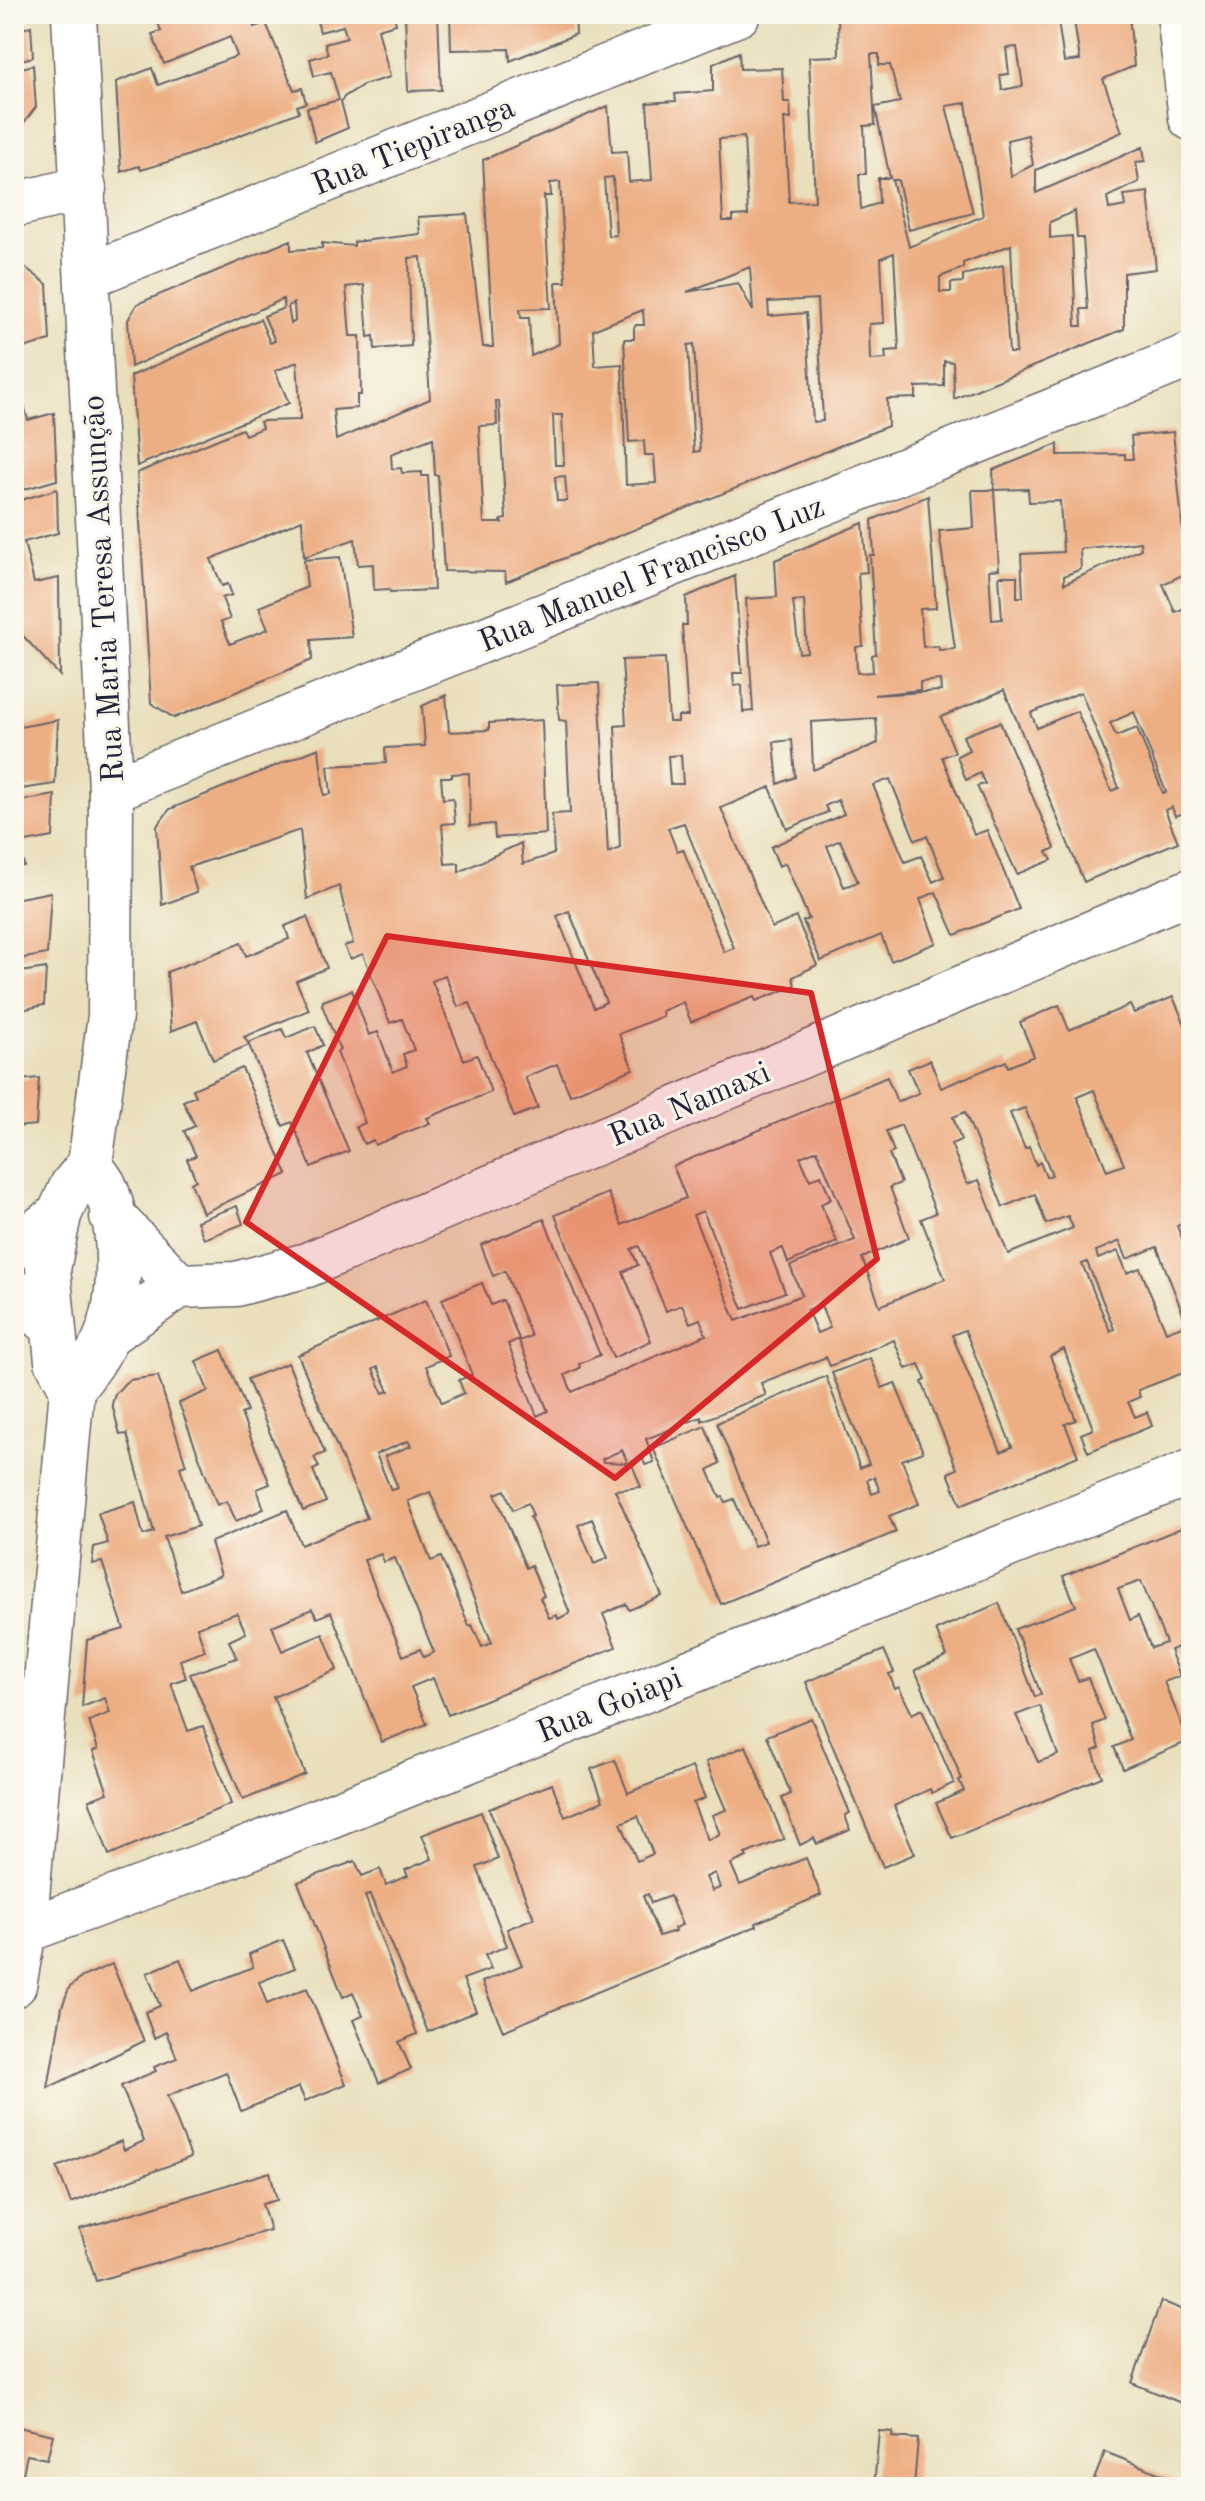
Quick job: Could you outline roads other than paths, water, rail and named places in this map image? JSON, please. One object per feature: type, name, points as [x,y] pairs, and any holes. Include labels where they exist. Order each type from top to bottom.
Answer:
[{"type":"street","name":"Rua Maria Teresa Assunção","points":[[14,1985],[24,1931],[72,1389],[57,1361],[48,1269],[59,1215],[72,1186],[90,1164],[110,1016],[111,790],[74,14]]},
{"type":"street","name":"Rua Tiepiranga","points":[[88,276],[738,14]]},
{"type":"street","points":[[1179,14],[1191,118]]},
{"type":"street","points":[[14,205],[84,188]]},
{"type":"street","name":"Rua Manuel Francisco Luz","points":[[111,790],[1191,355]]},
{"type":"street","name":"Rua Namaxi","points":[[179,1286],[236,1284],[307,1265],[1191,891]]},
{"type":"street","points":[[72,1389],[93,1362],[107,1335],[119,1276],[112,1216],[104,1185],[90,1164]]},
{"type":"street","points":[[14,1248],[59,1215],[86,1209],[112,1216],[179,1286],[107,1335],[75,1335],[52,1326],[14,1292]]},
{"type":"street","name":"Rua Goiapi","points":[[24,1931],[229,1856],[1191,1472]]}]
